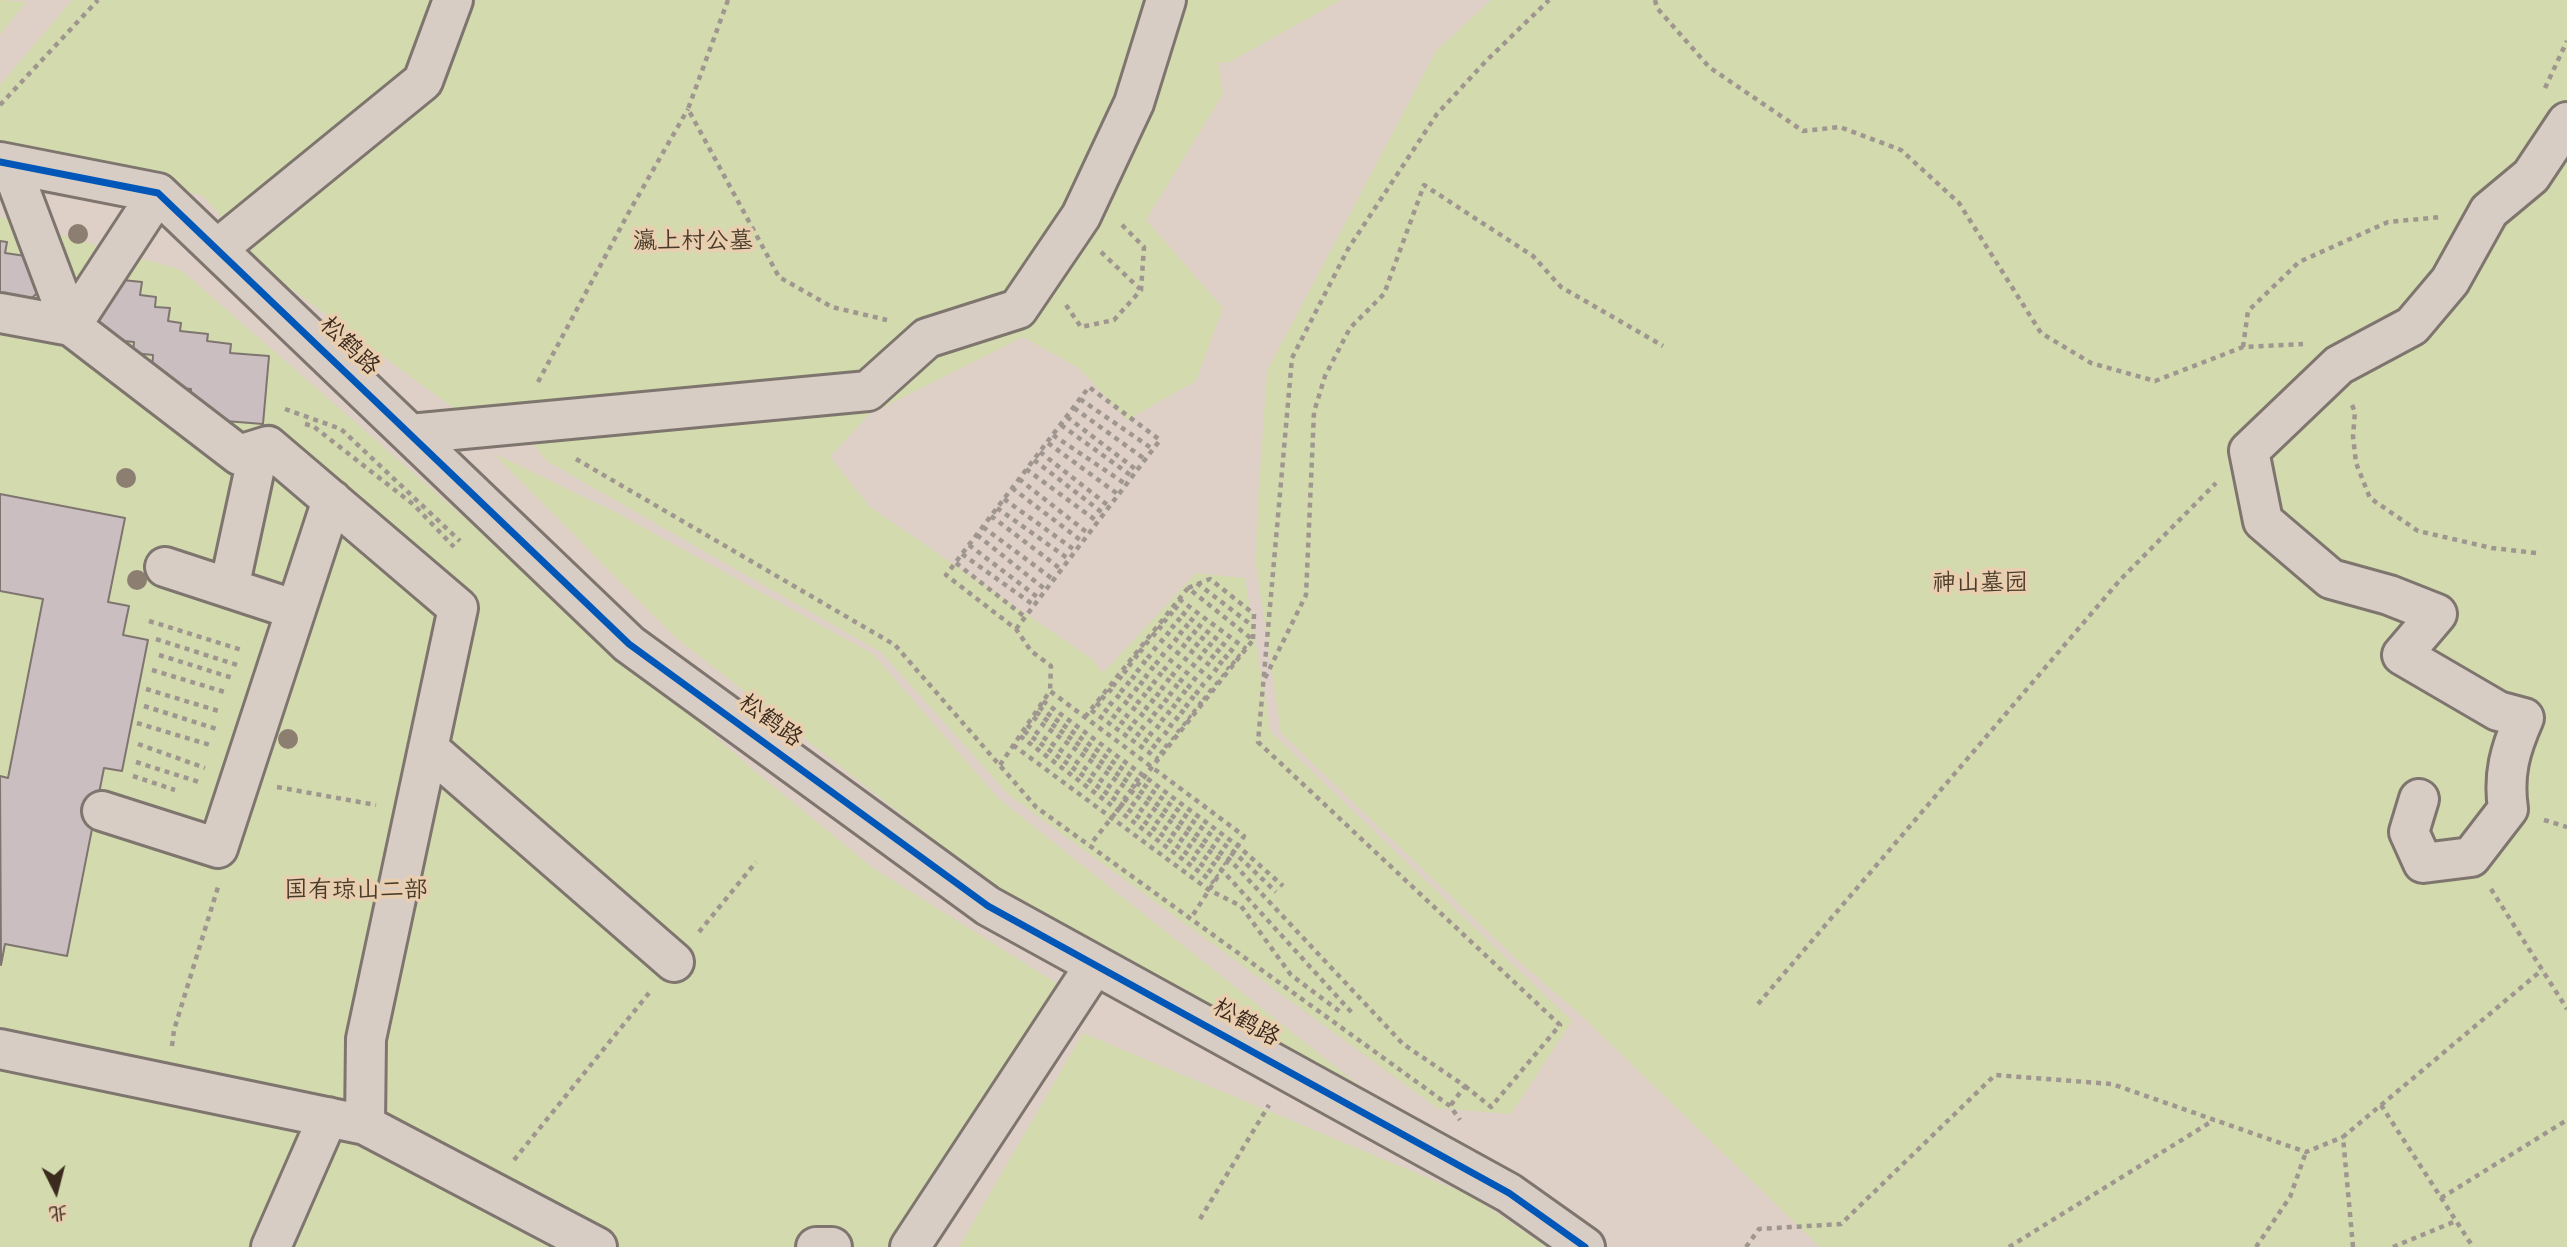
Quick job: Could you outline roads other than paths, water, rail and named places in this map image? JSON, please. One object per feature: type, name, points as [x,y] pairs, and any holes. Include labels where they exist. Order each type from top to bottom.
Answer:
[{"type":"street","points":[[217,249],[423,81],[453,0]]},
{"type":"street","points":[[410,434],[868,391],[928,338],[1018,309],[1077,221],[1134,103],[1166,0]]},
{"type":"street","points":[[2419,799],[2409,832],[2423,863],[2471,857],[2508,809],[2504,784],[2512,745],[2524,718],[2498,711],[2402,654],[2437,614],[2389,595],[2330,579],[2263,521],[2249,451],[2339,365],[2412,326],[2450,281],[2489,211],[2531,176],[2567,122]]},
{"type":"street","points":[[5,163],[158,193],[71,326]]},
{"type":"street","points":[[5,163],[71,326]]},
{"type":"street","name":"松鹤路","points":[[158,193],[629,644],[988,906],[1509,1193],[1585,1247]]},
{"type":"street","points":[[0,313],[71,326],[239,455],[268,446],[457,608],[366,1039],[365,1125]]},
{"type":"street","points":[[229,588],[259,449]]},
{"type":"street","points":[[102,811],[218,848],[332,500]]},
{"type":"street","points":[[165,567],[296,610]]},
{"type":"street","points":[[428,748],[674,962]]},
{"type":"street","points":[[910,1247],[1095,965]]},
{"type":"street","points":[[0,1049],[365,1125],[597,1247]]},
{"type":"street","points":[[271,1247],[328,1117]]},
{"type":"street","points":[[816,1247],[832,1247]]},
{"type":"park label","name":"瀛上村公墓","points":[[693,244]]},
{"type":"park label","name":"神山墓园","points":[[1980,586]]},
{"type":"park label","name":"国有琼山二部","points":[[356,893]]}]
